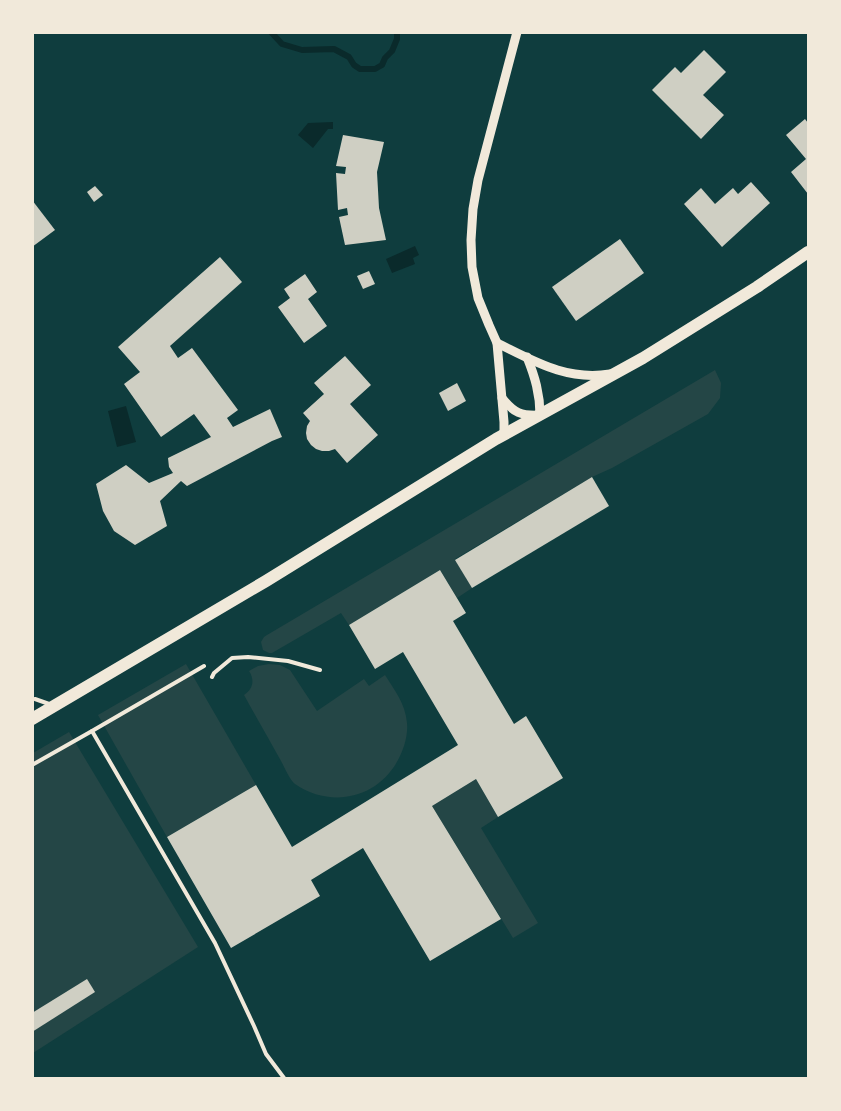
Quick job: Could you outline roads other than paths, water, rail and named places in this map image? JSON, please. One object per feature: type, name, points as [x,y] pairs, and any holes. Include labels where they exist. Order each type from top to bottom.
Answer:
[{"type":"main road","points":[[32,719],[258,586],[504,434],[620,372],[757,287],[808,252]]},
{"type":"street","points":[[504,434],[497,343],[478,298],[471,257],[472,222],[478,180],[518,32]]},
{"type":"street","points":[[497,343],[554,369],[572,374],[597,375],[620,372]]},
{"type":"street","points":[[502,398],[509,407],[518,413],[529,416],[540,415],[538,389],[527,357]]},
{"type":"lane","points":[[212,677],[214,673],[232,658],[248,657],[288,660],[320,670]]},
{"type":"lane","points":[[32,766],[204,666]]},
{"type":"lane","points":[[35,698],[55,706]]},
{"type":"lane","points":[[92,731],[215,943],[266,1054],[284,1078]]},
{"type":"waterway","points":[[271,32],[282,44],[302,50],[334,49],[349,57],[354,65],[360,69],[375,69],[382,65],[385,58],[392,51],[397,39],[397,32]]}]
